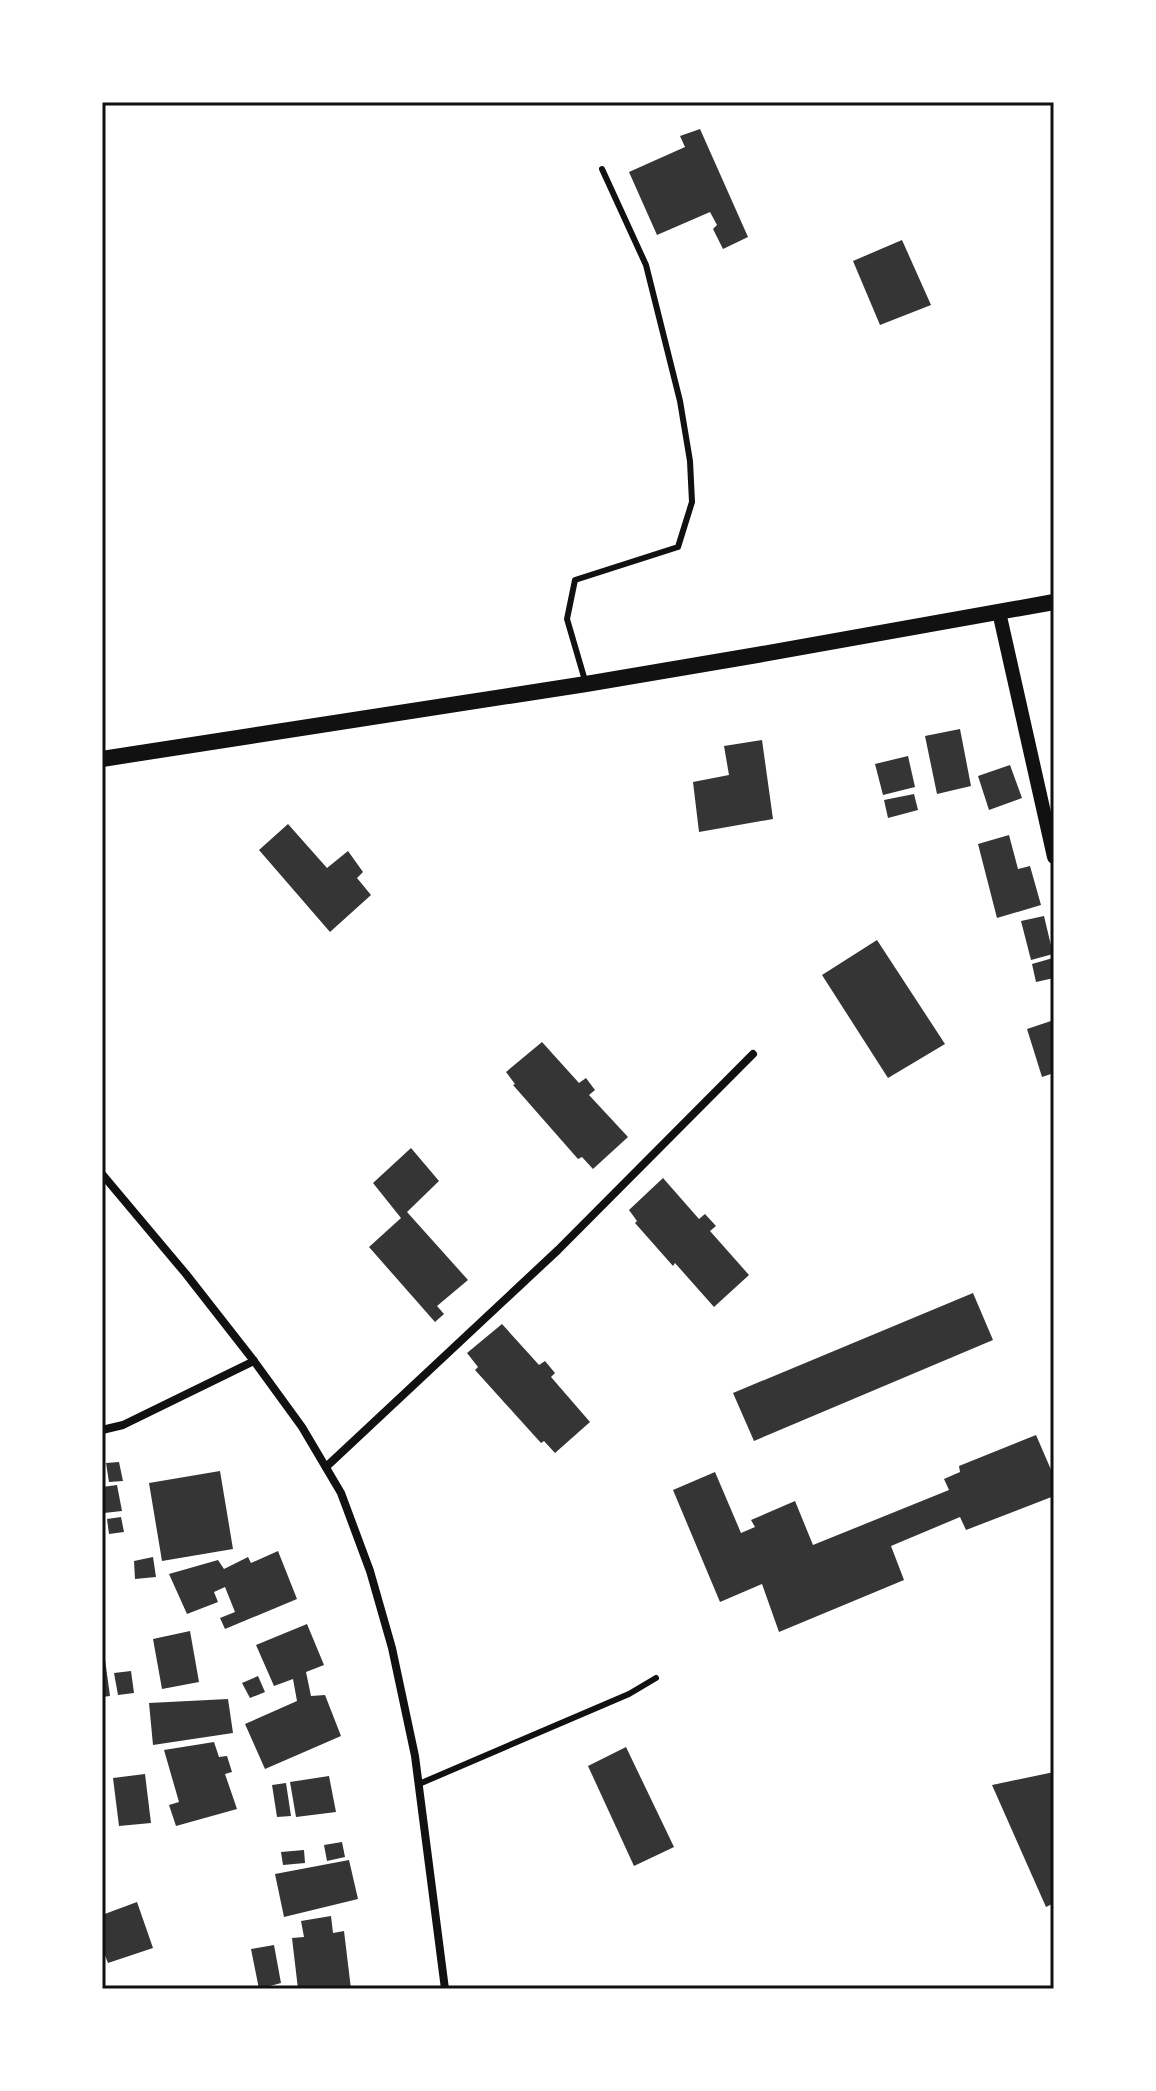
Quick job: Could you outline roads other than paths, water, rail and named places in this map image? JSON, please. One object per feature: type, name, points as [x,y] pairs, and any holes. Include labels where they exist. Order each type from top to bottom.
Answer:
[{"type":"main road","points":[[102,759],[586,684],[1054,602]]},
{"type":"street","points":[[999,612],[1054,857]]},
{"type":"street","points":[[326,1467],[558,1250],[753,1054]]},
{"type":"street","points":[[102,1174],[254,1361],[302,1427],[341,1493],[370,1571],[383,1617],[415,1756],[445,1989]]},
{"type":"street","points":[[102,1430],[123,1425],[254,1361]]},
{"type":"lane","points":[[586,684],[567,619],[575,580],[678,547],[692,502],[690,461],[680,401],[646,265],[602,169]]},
{"type":"lane","points":[[419,1784],[629,1694],[656,1678]]}]
